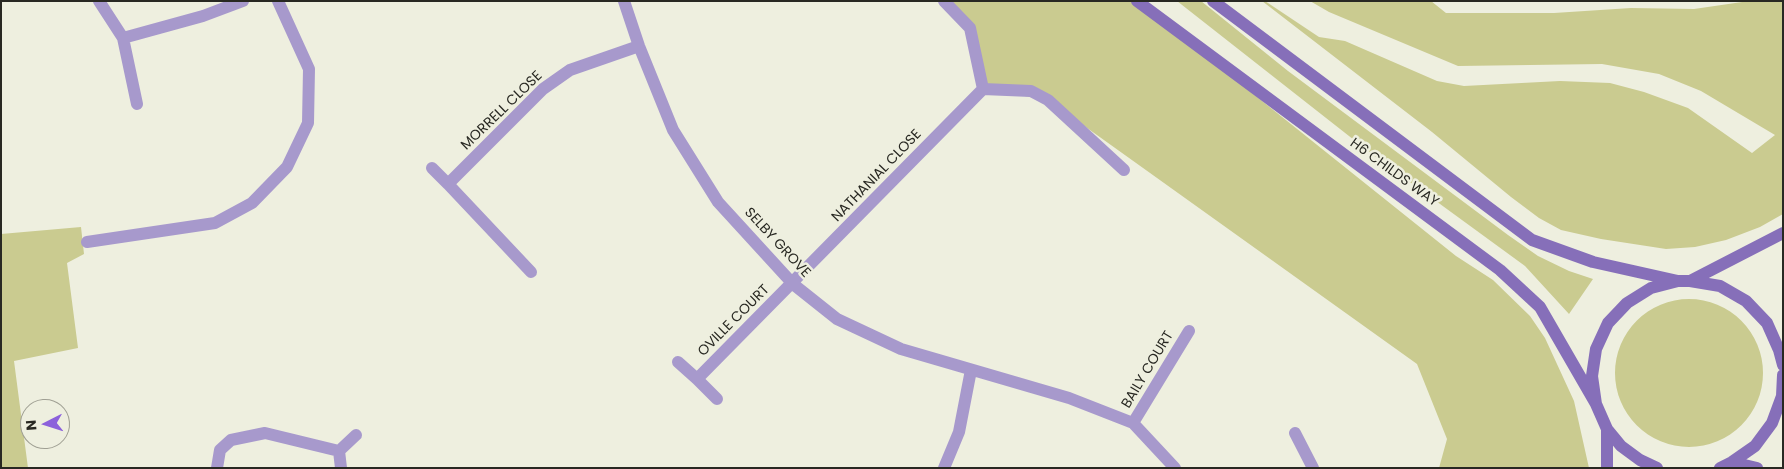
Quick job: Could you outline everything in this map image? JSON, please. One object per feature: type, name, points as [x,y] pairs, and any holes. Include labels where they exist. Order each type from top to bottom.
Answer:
[{"type":"street","points":[[99,1],[123,38],[137,104]]},
{"type":"street","points":[[123,38],[203,16],[243,1]]},
{"type":"street","points":[[87,242],[215,222],[252,203],[287,167],[308,123],[309,69],[278,1]]},
{"type":"street","name":"SELBY GROVE","points":[[624,1],[639,46],[673,130],[718,202],[792,284],[837,319],[901,349],[1069,398],[1133,423],[1175,467]]},
{"type":"street","points":[[944,1],[970,28],[983,89],[1031,91],[1048,100],[1124,170]]},
{"type":"street","name":"H6 CHILDS WAY","points":[[1137,1],[1500,270],[1540,307],[1596,404]]},
{"type":"street","name":"H6 CHILDS WAY","points":[[1213,1],[1532,240],[1593,262],[1684,281],[1720,286],[1746,301],[1767,323],[1779,350],[1783,365]]},
{"type":"street","name":"MORRELL CLOSE","points":[[448,184],[543,89],[570,70],[639,46]]},
{"type":"street","name":"NATHANIAL CLOSE","points":[[792,284],[983,89]]},
{"type":"street","points":[[432,168],[531,272]]},
{"type":"street","points":[[1657,468],[1640,460],[1622,446],[1607,429],[1596,404],[1592,376],[1596,349],[1608,324],[1627,303],[1651,288],[1684,281],[1783,233]]},
{"type":"street","name":"OVILLE COURT","points":[[697,379],[792,284]]},
{"type":"street","name":"BAILY COURT","points":[[1133,423],[1188,331]]},
{"type":"street","points":[[1779,350],[1783,335]]},
{"type":"street","name":"OVILLE COURT","points":[[678,362],[716,399]]},
{"type":"street","points":[[944,468],[959,432],[971,370]]},
{"type":"street","points":[[1720,468],[1755,446],[1772,423],[1782,396],[1783,375]]},
{"type":"street","points":[[1607,429],[1607,468]]},
{"type":"street","points":[[217,468],[220,450],[231,440],[265,433],[339,451]]},
{"type":"street","points":[[1295,433],[1308,466]]},
{"type":"street","points":[[339,451],[356,435]]},
{"type":"street","points":[[339,451],[340,468]]},
{"type":"street","points":[[1732,462],[1758,468]]},
{"type":"green space","points":[[944,1],[1137,1],[1456,256],[1493,280],[1530,316],[1545,338],[1574,401],[1589,468],[1439,468],[1447,439],[1417,364],[1048,100],[983,89],[970,28]]},
{"type":"green space","points":[[1177,1],[1201,1],[1288,71],[1508,235],[1538,256],[1569,271],[1593,279],[1569,314],[1525,266],[1377,158]]},
{"type":"green space","points":[[1262,1],[1265,1],[1319,37],[1345,41],[1437,81],[1464,86],[1560,81],[1610,83],[1644,92],[1688,108],[1752,153],[1775,135],[1701,91],[1659,74],[1602,64],[1458,66],[1329,12],[1310,1],[1431,1],[1446,13],[1554,13],[1631,8],[1694,9],[1749,1],[1783,1],[1783,214],[1760,227],[1726,240],[1695,247],[1666,249],[1601,239],[1561,230],[1539,218],[1511,197],[1432,132]]},
{"type":"green space","points":[[81,227],[84,254],[67,263],[78,348],[14,361],[20,407],[20,449],[26,449],[28,468],[1,468],[1,234]]},
{"type":"green space","points":[[1689,299],[1717,305],[1741,321],[1757,345],[1763,373],[1757,401],[1741,425],[1717,441],[1689,447],[1661,441],[1637,425],[1621,401],[1615,373],[1621,345],[1637,321],[1661,305]]}]
